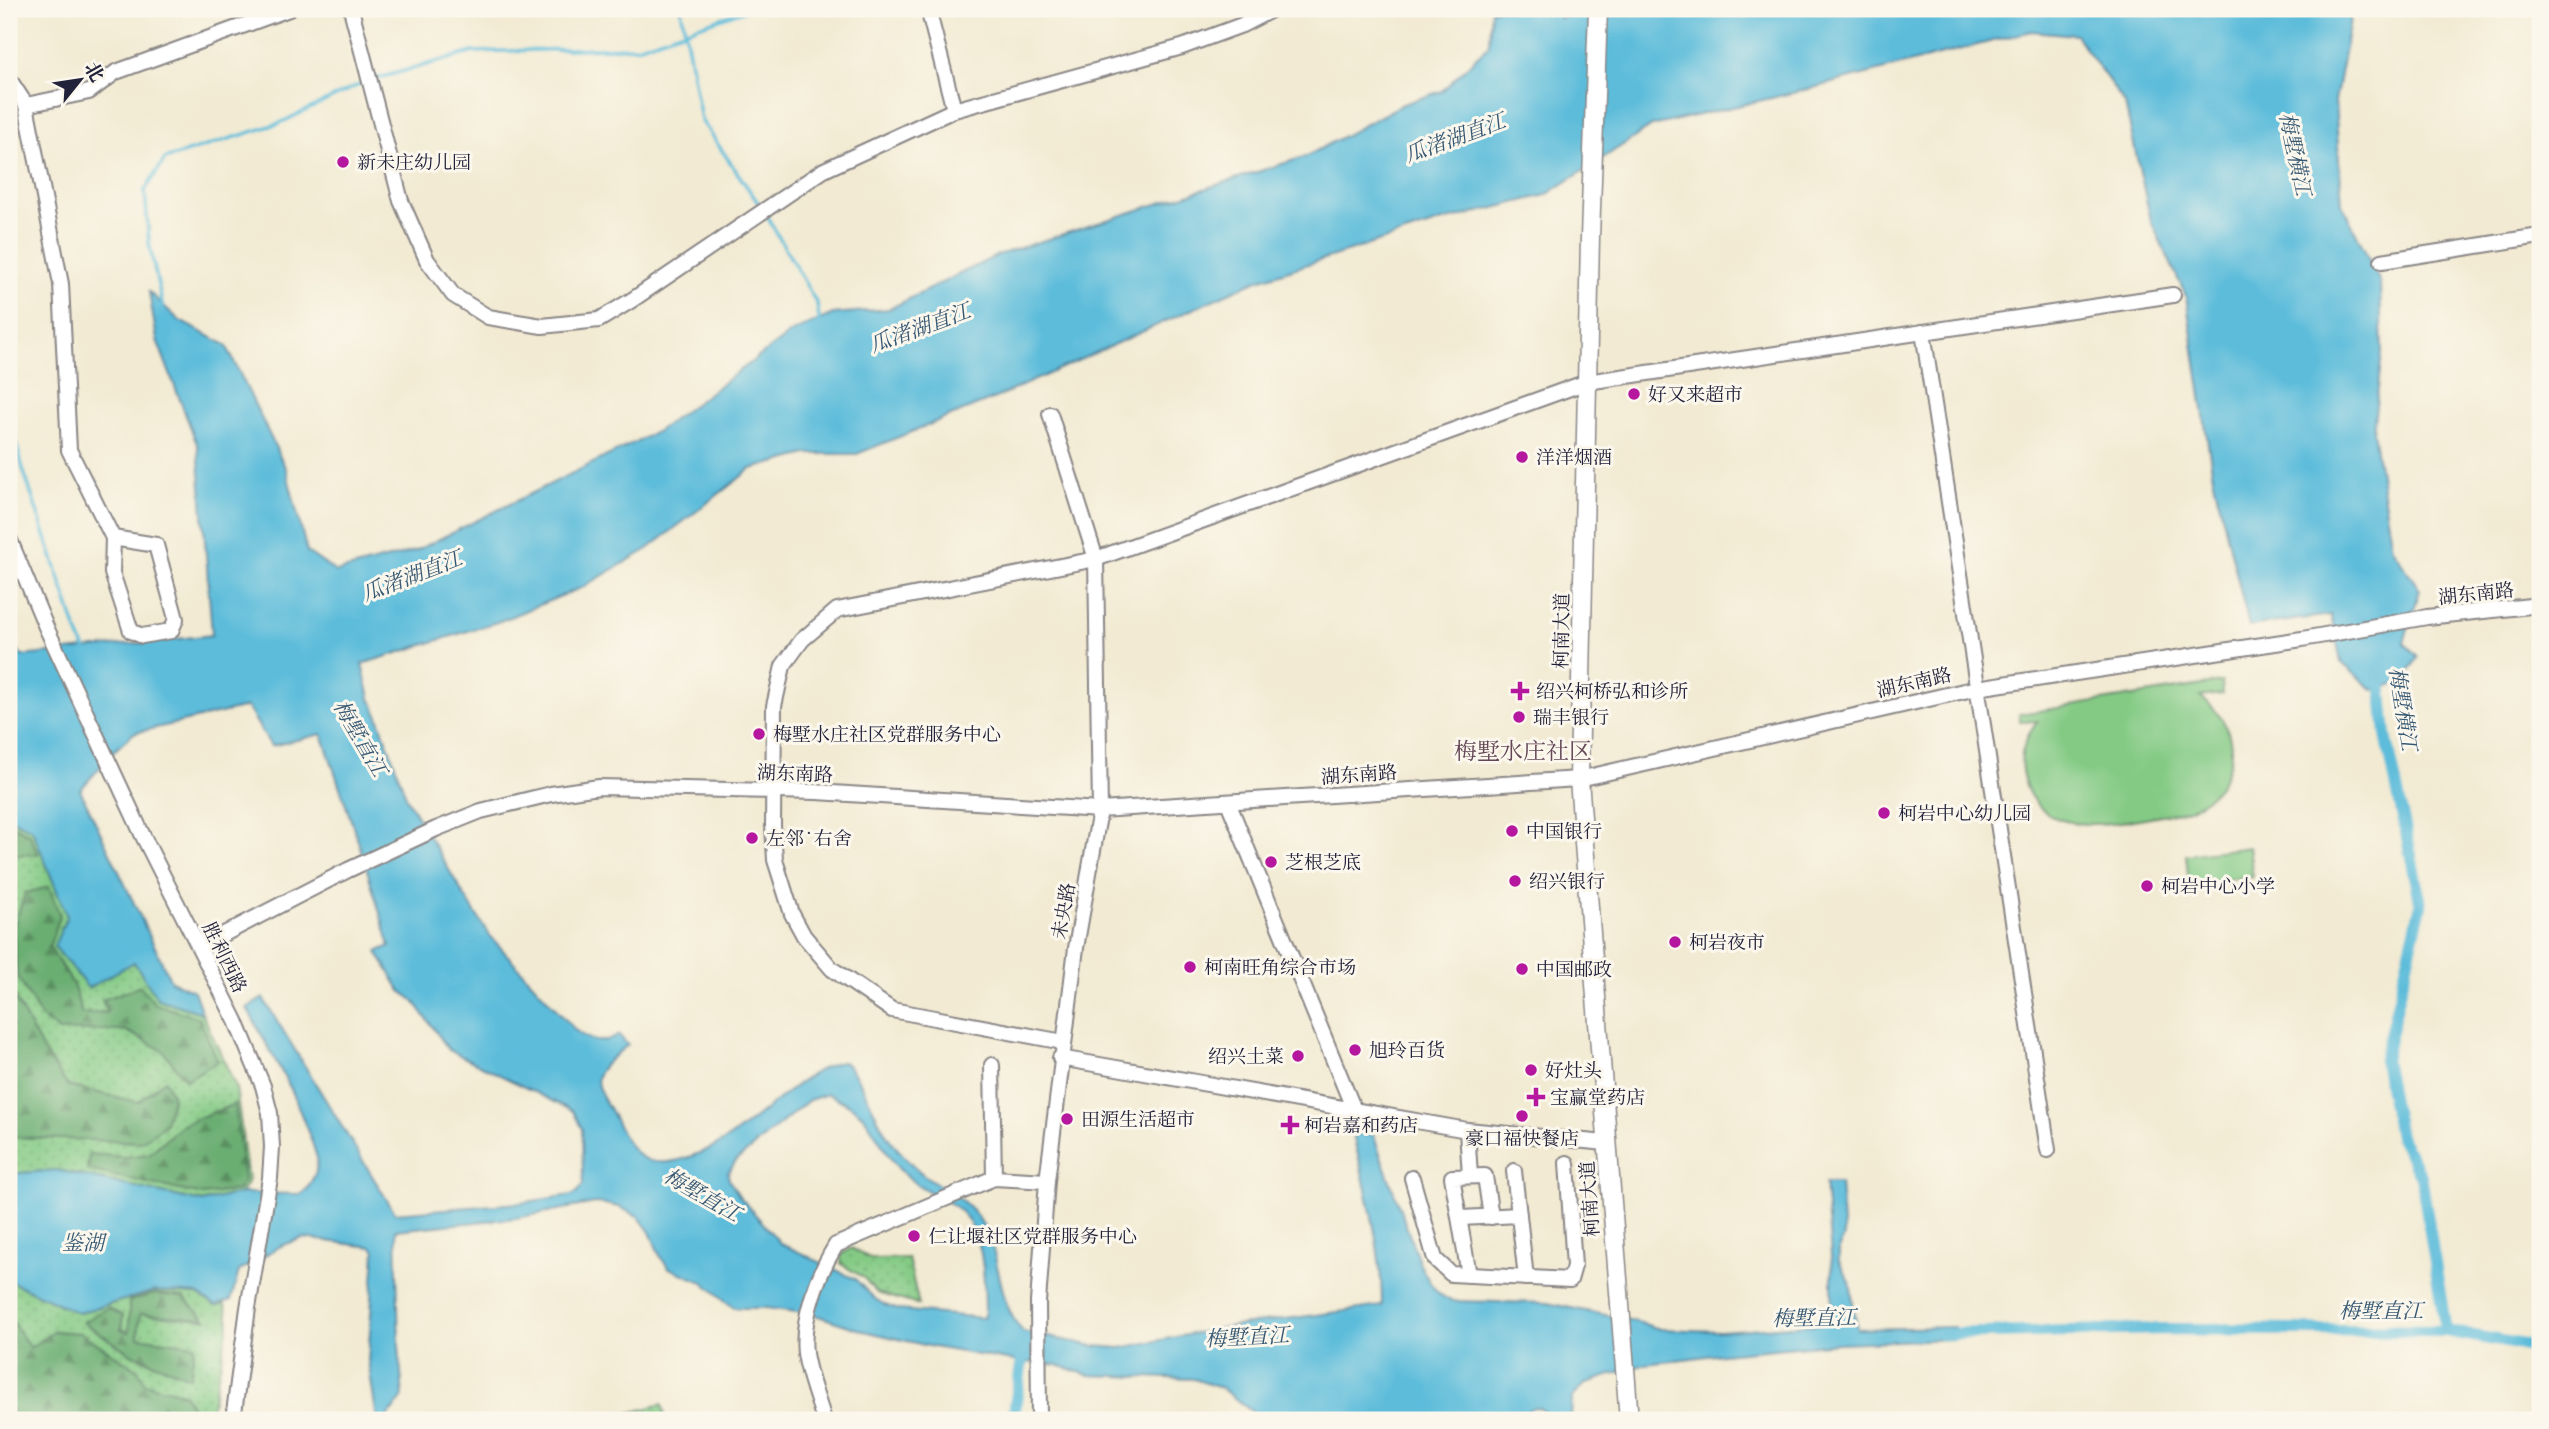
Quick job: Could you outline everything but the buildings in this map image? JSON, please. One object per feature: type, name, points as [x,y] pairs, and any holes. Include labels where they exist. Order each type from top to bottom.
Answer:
[{"type":"main road","name":"柯南大道","points":[[1598,9],[1579,779],[1629,1420]]},
{"type":"street","points":[[26,105],[89,92],[116,72],[289,9]]},
{"type":"street","points":[[351,9],[401,201],[427,260],[453,295],[488,317],[542,326],[599,320],[824,170],[954,110],[1182,47],[1242,26],[1272,9]]},
{"type":"street","points":[[928,9],[954,110]]},
{"type":"street","points":[[9,79],[26,105],[61,284],[69,450],[113,538],[112,573],[131,631],[142,636],[171,631],[176,619],[156,545],[113,538]]},
{"type":"street","points":[[2382,261],[2540,236]]},
{"type":"street","points":[[1063,1042],[892,1010],[832,969],[804,936],[784,895],[775,860],[774,706],[783,666],[802,640],[838,610],[1096,559],[1587,382],[2173,295]]},
{"type":"street","points":[[1923,332],[2048,1150]]},
{"type":"street","name":"未央路","points":[[1039,1420],[1038,1302],[1047,1181],[1060,1058],[1100,810],[1096,559],[1050,415]]},
{"type":"street","name":"胜利西路","points":[[9,538],[46,627],[143,836],[236,1021],[264,1086],[270,1124],[270,1178],[233,1420]]},
{"type":"street","name":"湖东南路","points":[[199,947],[348,870],[436,829],[481,811],[551,794],[599,787],[773,791],[1100,810],[1579,779],[1977,688],[2302,639],[2427,617],[2540,605]]},
{"type":"street","points":[[1228,802],[1354,1110]]},
{"type":"street","points":[[1060,1058],[1467,1129],[1606,1143]]},
{"type":"street","points":[[992,1065],[993,1178]]},
{"type":"street","points":[[1467,1129],[1470,1175]]},
{"type":"street","points":[[1412,1178],[1435,1259],[1451,1274],[1570,1280],[1574,1266],[1567,1163]]},
{"type":"street","points":[[1514,1171],[1526,1278]]},
{"type":"street","points":[[1469,1275],[1452,1177],[1485,1176],[1491,1217]]},
{"type":"street","points":[[824,1420],[805,1353],[807,1315],[829,1256],[836,1245],[993,1178],[1047,1181]]},
{"type":"street","points":[[1461,1218],[1519,1215]]},
{"type":"green space","points":[[2222,682],[2223,694],[2200,697],[2216,711],[2226,727],[2231,744],[2230,761],[2225,777],[2214,792],[2199,804],[2180,812],[2136,820],[2088,824],[2066,821],[2047,813],[2032,799],[2023,776],[2021,761],[2026,740],[2038,721],[2020,722],[2019,714]]},
{"type":"green space","points":[[9,818],[32,829],[67,916],[88,988],[134,962],[158,999],[202,1013],[236,1087],[248,1181],[241,1193],[202,1202],[57,1170],[9,1174]]},
{"type":"green space","points":[[9,824],[29,833],[38,854],[9,855]]},
{"type":"green space","points":[[2249,847],[2253,877],[2189,884],[2186,855]]},
{"type":"green space","points":[[49,887],[60,916],[49,947],[73,984],[82,1014],[107,1012],[102,1000],[140,986],[155,1004],[199,1018],[218,1061],[186,1080],[162,1050],[125,1030],[59,1031],[41,1017],[17,976],[13,929],[25,893]]},
{"type":"green space","points":[[9,982],[10,989],[44,1052],[68,1086],[138,1102],[165,1080],[173,1097],[164,1126],[141,1142],[9,1137]]},
{"type":"green space","points":[[235,1104],[244,1180],[238,1190],[203,1195],[87,1170],[89,1154],[125,1157],[149,1154],[183,1124]]},
{"type":"green space","points":[[851,1248],[871,1259],[908,1258],[919,1305],[877,1293],[864,1278],[841,1264],[841,1255]]},
{"type":"green space","points":[[12,1282],[78,1313],[155,1291],[197,1294],[216,1306],[225,1304],[229,1322],[209,1420],[9,1420],[9,1283]]},
{"type":"green space","points":[[154,1294],[183,1297],[206,1319],[140,1314],[138,1337],[195,1345],[190,1377],[133,1355],[83,1322],[108,1308],[123,1316],[121,1329],[129,1332],[129,1301]]},
{"type":"green space","points":[[12,1321],[30,1348],[54,1331],[81,1333],[138,1370],[146,1384],[184,1393],[196,1415],[195,1420],[9,1420],[9,1322]]},
{"type":"green space","points":[[662,1404],[666,1420],[627,1420],[629,1413]]},
{"type":"water","points":[[1491,9],[1558,9],[1559,18],[1592,9],[2352,9],[2335,101],[2342,204],[2380,282],[2382,353],[2373,432],[2392,548],[2420,590],[2404,642],[2418,657],[2409,672],[2396,684],[2373,690],[2341,662],[2331,615],[2249,626],[2213,477],[2186,296],[2151,221],[2125,104],[2076,35],[2031,31],[1805,90],[1652,126],[1546,195],[1443,221],[1255,281],[995,398],[857,454],[807,454],[751,469],[648,549],[583,587],[500,621],[362,664],[371,702],[407,799],[490,936],[576,1031],[597,1041],[619,1035],[628,1045],[611,1058],[597,1079],[603,1098],[634,1151],[647,1160],[656,1162],[677,1161],[698,1154],[729,1138],[815,1073],[830,1065],[844,1062],[852,1070],[894,1145],[920,1172],[958,1197],[979,1218],[990,1240],[1008,1308],[1023,1332],[1094,1346],[1121,1348],[1227,1327],[1382,1306],[1376,1240],[1353,1134],[1373,1134],[1420,1264],[1436,1290],[1452,1301],[1547,1303],[1660,1329],[1720,1331],[1821,1324],[1828,1319],[1832,1311],[1832,1268],[1825,1183],[1840,1183],[1844,1237],[1839,1247],[1839,1262],[1850,1282],[1857,1329],[1954,1327],[1954,1339],[1838,1343],[1646,1364],[1586,1383],[1572,1398],[1571,1420],[1550,1420],[1540,1408],[1534,1407],[1512,1420],[1263,1420],[1221,1388],[1194,1379],[1088,1375],[1057,1365],[1007,1360],[933,1347],[864,1331],[812,1314],[766,1308],[734,1308],[703,1282],[669,1268],[661,1258],[650,1232],[638,1216],[619,1207],[595,1203],[516,1218],[396,1230],[403,1397],[385,1420],[377,1420],[368,1361],[375,1251],[372,1247],[303,1238],[281,1246],[239,1271],[231,1300],[216,1306],[197,1294],[155,1291],[78,1313],[12,1282],[9,1283],[9,1174],[57,1170],[202,1202],[241,1193],[301,1194],[308,1188],[316,1172],[317,1158],[313,1145],[292,1091],[247,1008],[263,998],[395,1213],[520,1203],[571,1195],[583,1184],[582,1129],[573,1111],[449,1050],[414,1001],[401,991],[377,952],[390,946],[322,734],[271,746],[247,707],[134,733],[115,750],[80,790],[171,981],[194,991],[202,1013],[158,999],[134,962],[88,988],[54,946],[67,916],[32,829],[9,818],[9,636],[22,656],[212,635],[198,447],[157,340],[149,292],[180,321],[226,345],[286,469],[307,552],[336,572],[415,551],[658,431],[792,332],[833,314],[889,309],[998,255],[1307,156],[1403,104],[1442,91],[1489,45]],"holes":[[[828,1094],[851,1106],[864,1117],[890,1158],[905,1175],[950,1203],[971,1224],[981,1252],[983,1267],[983,1318],[899,1310],[885,1305],[855,1279],[780,1243],[740,1197],[729,1180],[728,1173],[736,1161],[809,1100]]]},
{"type":"waterway","points":[[681,9],[701,120],[761,207]]},
{"type":"waterway","points":[[375,79],[473,52],[637,47],[748,9]]},
{"type":"waterway","points":[[163,308],[149,243],[145,190],[165,159],[280,123],[367,81]]},
{"type":"waterway","points":[[765,213],[817,304],[820,325]]},
{"type":"waterway","points":[[9,417],[23,469],[86,651]]},
{"type":"waterway","name":"梅墅横江","points":[[2380,671],[2386,735],[2421,905],[2384,1060],[2399,1136],[2421,1176],[2446,1331]]},
{"type":"waterway","name":"梅墅直江","points":[[1940,1334],[2164,1329],[2446,1331],[2540,1348]]},
{"type":"waterway","points":[[1013,1420],[1024,1346]]},
{"type":"place","name":"新未庄幼儿园","points":[[343,162]]},
{"type":"place","name":"好又来超市","points":[[1634,394]]},
{"type":"place","name":"洋洋烟酒","points":[[1522,457]]},
{"type":"place","name":"绍兴柯桥弘和诊所","points":[[1520,691]]},
{"type":"place","name":"瑞丰银行","points":[[1519,717]]},
{"type":"place","name":"梅墅水庄社区党群服务中心","points":[[759,734]]},
{"type":"place","name":"柯岩中心幼儿园","points":[[1884,813]]},
{"type":"place","name":"中国银行","points":[[1512,831]]},
{"type":"place","name":"左邻˙右舍","points":[[752,838]]},
{"type":"place","name":"芝根芝底","points":[[1271,862]]},
{"type":"place","name":"绍兴银行","points":[[1515,881]]},
{"type":"place","name":"柯岩中心小学","points":[[2147,886]]},
{"type":"place","name":"柯岩夜市","points":[[1675,942]]},
{"type":"place","name":"柯南旺角综合市场","points":[[1190,967]]},
{"type":"place","name":"中国邮政","points":[[1522,969]]},
{"type":"place","name":"旭玲百货","points":[[1355,1050]]},
{"type":"place","name":"绍兴土菜","points":[[1298,1056]]},
{"type":"place","name":"好灶头","points":[[1531,1070]]},
{"type":"place","name":"宝赢堂药店","points":[[1536,1097]]},
{"type":"place","name":"豪口福快餐店","points":[[1522,1116]]},
{"type":"place","name":"田源生活超市","points":[[1067,1119]]},
{"type":"place","name":"柯岩嘉和药店","points":[[1290,1125]]},
{"type":"place","name":"仁让堰社区党群服务中心","points":[[914,1236]]},
{"type":"district","name":"梅墅水庄社区","points":[[1523,751]]},
{"type":"water label","name":"瓜渚湖直江","points":[[1455,138]]},
{"type":"water label","name":"瓜渚湖直江","points":[[920,328]]},
{"type":"water label","name":"瓜渚湖直江","points":[[412,576]]},
{"type":"water label","name":"鉴湖","points":[[83,1243]]}]
